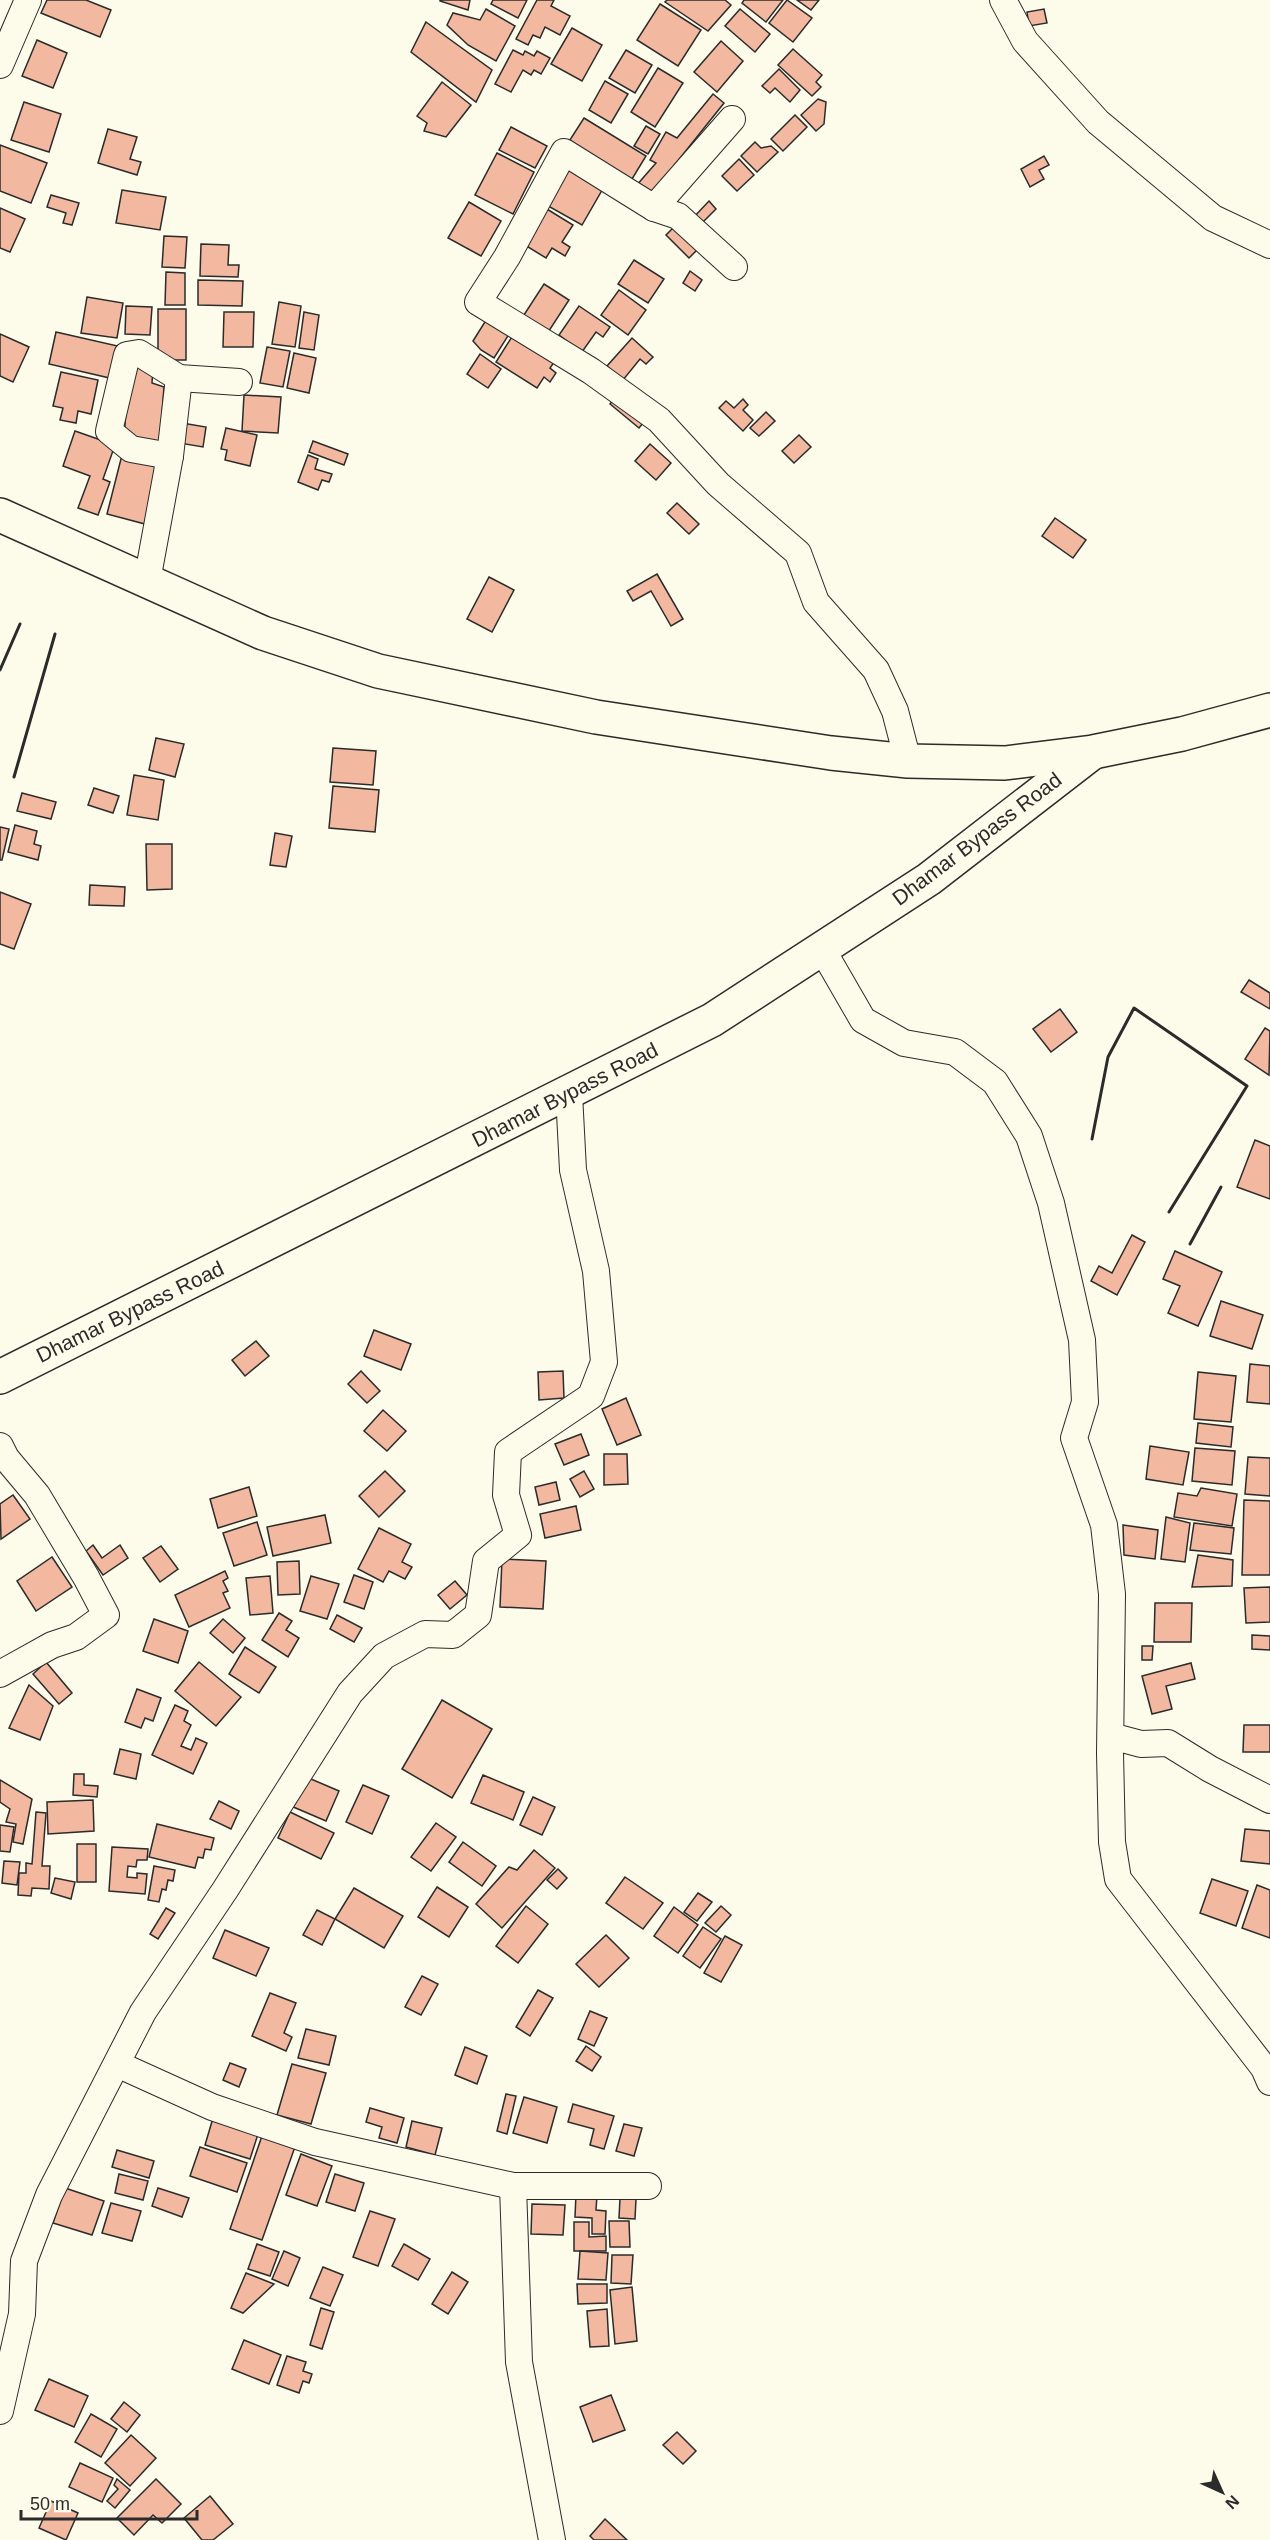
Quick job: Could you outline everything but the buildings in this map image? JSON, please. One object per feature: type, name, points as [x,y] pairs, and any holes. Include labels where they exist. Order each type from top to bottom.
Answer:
[{"type":"main road","points":[[0,515],[263,633],[378,670],[596,717],[831,753],[908,761],[1005,763],[1093,752],[1182,734],[1270,710]]},
{"type":"main road","name":"Dhamar Bypass Road","points":[[0,1377],[569,1094],[712,1020],[929,879],[1093,752]]},
{"type":"street","points":[[0,65],[28,0]]},
{"type":"street","points":[[1004,0],[1025,41],[1098,122],[1213,218],[1270,245]]},
{"type":"street","points":[[654,208],[732,119]]},
{"type":"street","points":[[734,267],[678,216],[654,208],[564,152],[507,257],[478,302],[591,371],[659,420],[718,484],[798,553],[816,602],[876,670],[895,711],[908,761]]},
{"type":"street","points":[[170,456],[130,449],[109,431],[127,355],[139,353],[179,378],[239,382]]},
{"type":"street","points":[[147,580],[170,456],[179,378]]},
{"type":"street","points":[[822,949],[863,1020],[904,1043],[955,1052],[995,1082],[1029,1136],[1051,1203],[1082,1340],[1084,1402],[1074,1438],[1104,1525],[1111,1583],[1112,1842],[1118,1880],[1264,2068],[1270,2082]]},
{"type":"street","points":[[0,2411],[22,2314],[24,2261],[49,2195],[143,2012],[225,1890],[350,1693],[384,1656],[425,1634],[453,1635],[477,1615],[486,1561],[518,1535],[506,1495],[508,1452],[591,1396],[604,1362],[596,1270],[573,1170],[569,1094]]},
{"type":"street","points":[[0,1446],[6,1458],[37,1495],[106,1615],[76,1637],[52,1645],[0,1674]]},
{"type":"street","points":[[1111,1736],[1141,1744],[1168,1743],[1210,1769],[1270,1800]]},
{"type":"street","points":[[117,2064],[212,2107],[315,2142],[513,2186],[648,2186]]},
{"type":"street","points":[[513,2186],[519,2362],[552,2540]]},
{"type":"street","points":[[0,2298],[22,2314]]},
{"type":"wall","points":[[0,670],[20,624]]},
{"type":"wall","points":[[14,777],[55,634]]},
{"type":"wall","points":[[1092,1139],[1108,1057],[1134,1008],[1247,1086],[1169,1212]]},
{"type":"wall","points":[[1190,1244],[1221,1187]]}]
